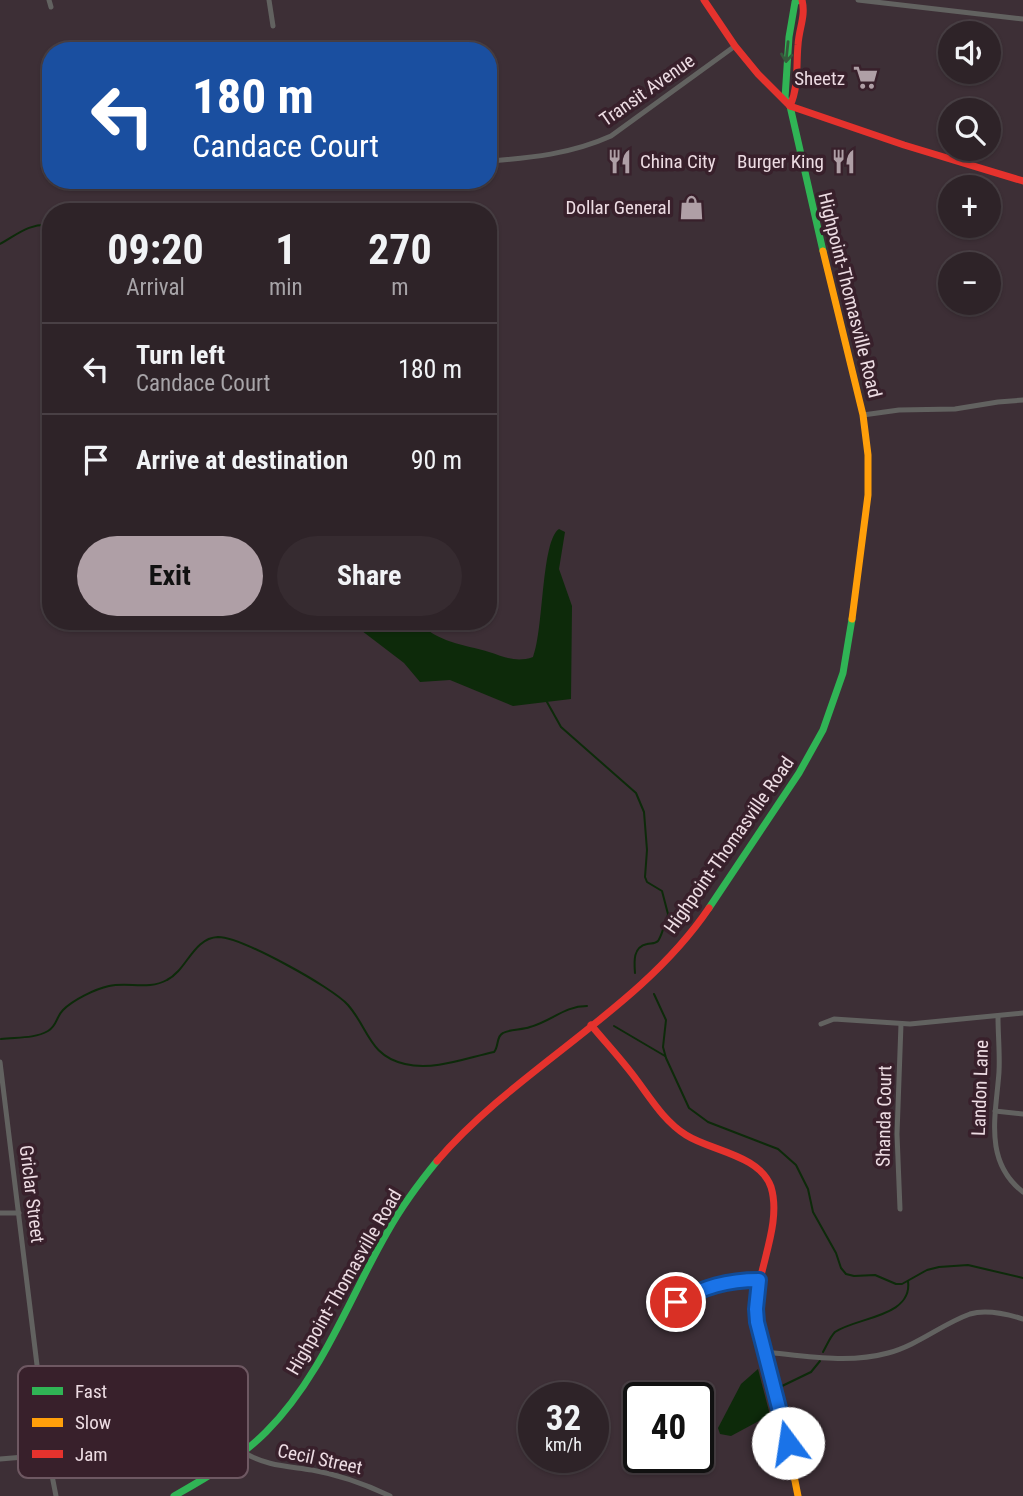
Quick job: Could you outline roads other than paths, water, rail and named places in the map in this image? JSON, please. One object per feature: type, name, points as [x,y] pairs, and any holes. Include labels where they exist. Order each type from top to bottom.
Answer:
[{"type":"main road","points":[[705,0],[735,46],[790,106],[904,145],[1023,181]]},
{"type":"main road","name":"Highpoint-Thomasville Road","points":[[248,1448],[266,1432],[289,1405],[317,1365],[388,1230],[410,1195],[438,1159],[469,1126],[650,978],[697,925],[799,773],[823,730],[842,673],[865,537],[868,467],[863,415],[790,106],[785,98],[790,31],[795,2],[800,0]]},
{"type":"main road","points":[[591,1025],[670,1123],[685,1136],[755,1167],[765,1176],[773,1198],[772,1215],[756,1309],[798,1496]]},
{"type":"main road","name":"Highpoint-Thomasville Road","points":[[174,1496],[205,1478]]},
{"type":"street","points":[[269,0],[273,26]]},
{"type":"street","points":[[858,0],[1023,19]]},
{"type":"street","name":"Transit Avenue","points":[[497,161],[565,153],[611,136],[735,46]]},
{"type":"street","points":[[863,415],[899,410],[955,409],[1023,400]]},
{"type":"street","points":[[821,1024],[834,1019],[901,1024],[1023,1013]]},
{"type":"street","name":"Landon Lane","points":[[998,1017],[999,1069],[993,1133],[1003,1170],[1023,1192]]},
{"type":"street","name":"Shanda Court","points":[[900,1209],[897,1134],[901,1024]]},
{"type":"street","name":"Griclar Street","points":[[0,1062],[37,1366]]},
{"type":"street","points":[[995,1111],[1023,1114]]},
{"type":"street","points":[[0,1213],[19,1213]]},
{"type":"street","points":[[664,1309],[717,1284],[731,1280],[759,1280]]},
{"type":"street","points":[[765,1352],[838,1359],[864,1357],[910,1346],[972,1314],[990,1312],[1023,1319]]},
{"type":"street","name":"Cecil Street","points":[[248,1455],[266,1464],[336,1475],[363,1483],[390,1496]]},
{"type":"street","points":[[0,1458],[18,1457]]},
{"type":"street","name":"Griclar Street","points":[[52,1478],[55,1496]]},
{"type":"waterway","points":[[0,244],[30,227],[42,225]]},
{"type":"waterway","points":[[547,702],[561,727],[636,793],[644,812],[647,850],[645,877],[647,882],[662,891],[667,919]]},
{"type":"waterway","points":[[635,973],[637,951],[642,946],[658,941],[665,924]]},
{"type":"waterway","points":[[1,1039],[43,1034],[53,1027],[67,1006],[97,990],[116,985],[153,985],[167,980],[180,969],[196,948],[209,939],[218,937],[246,945],[286,964],[339,997],[355,1014],[377,1048],[384,1055],[405,1064],[439,1065],[494,1052],[503,1033],[530,1027],[571,1008],[587,1006]]},
{"type":"waterway","points":[[654,994],[666,1020],[663,1047],[666,1058],[689,1108],[708,1122],[778,1149],[796,1165],[808,1189],[813,1212],[846,1274],[875,1275],[902,1284],[927,1270],[968,1265],[1023,1278]]},
{"type":"waterway","points":[[614,1026],[665,1056]]},
{"type":"waterway","points":[[823,1352],[835,1332],[882,1314],[902,1302],[907,1293],[908,1281]]},
{"type":"waterway","points":[[780,1387],[811,1372],[820,1361]]},
{"type":"place","name":"Sheetz","points":[[865,78]]},
{"type":"place","name":"China City","points":[[620,161]]},
{"type":"place","name":"Burger King","points":[[844,161]]},
{"type":"place","name":"Dollar General","points":[[691,207]]}]
